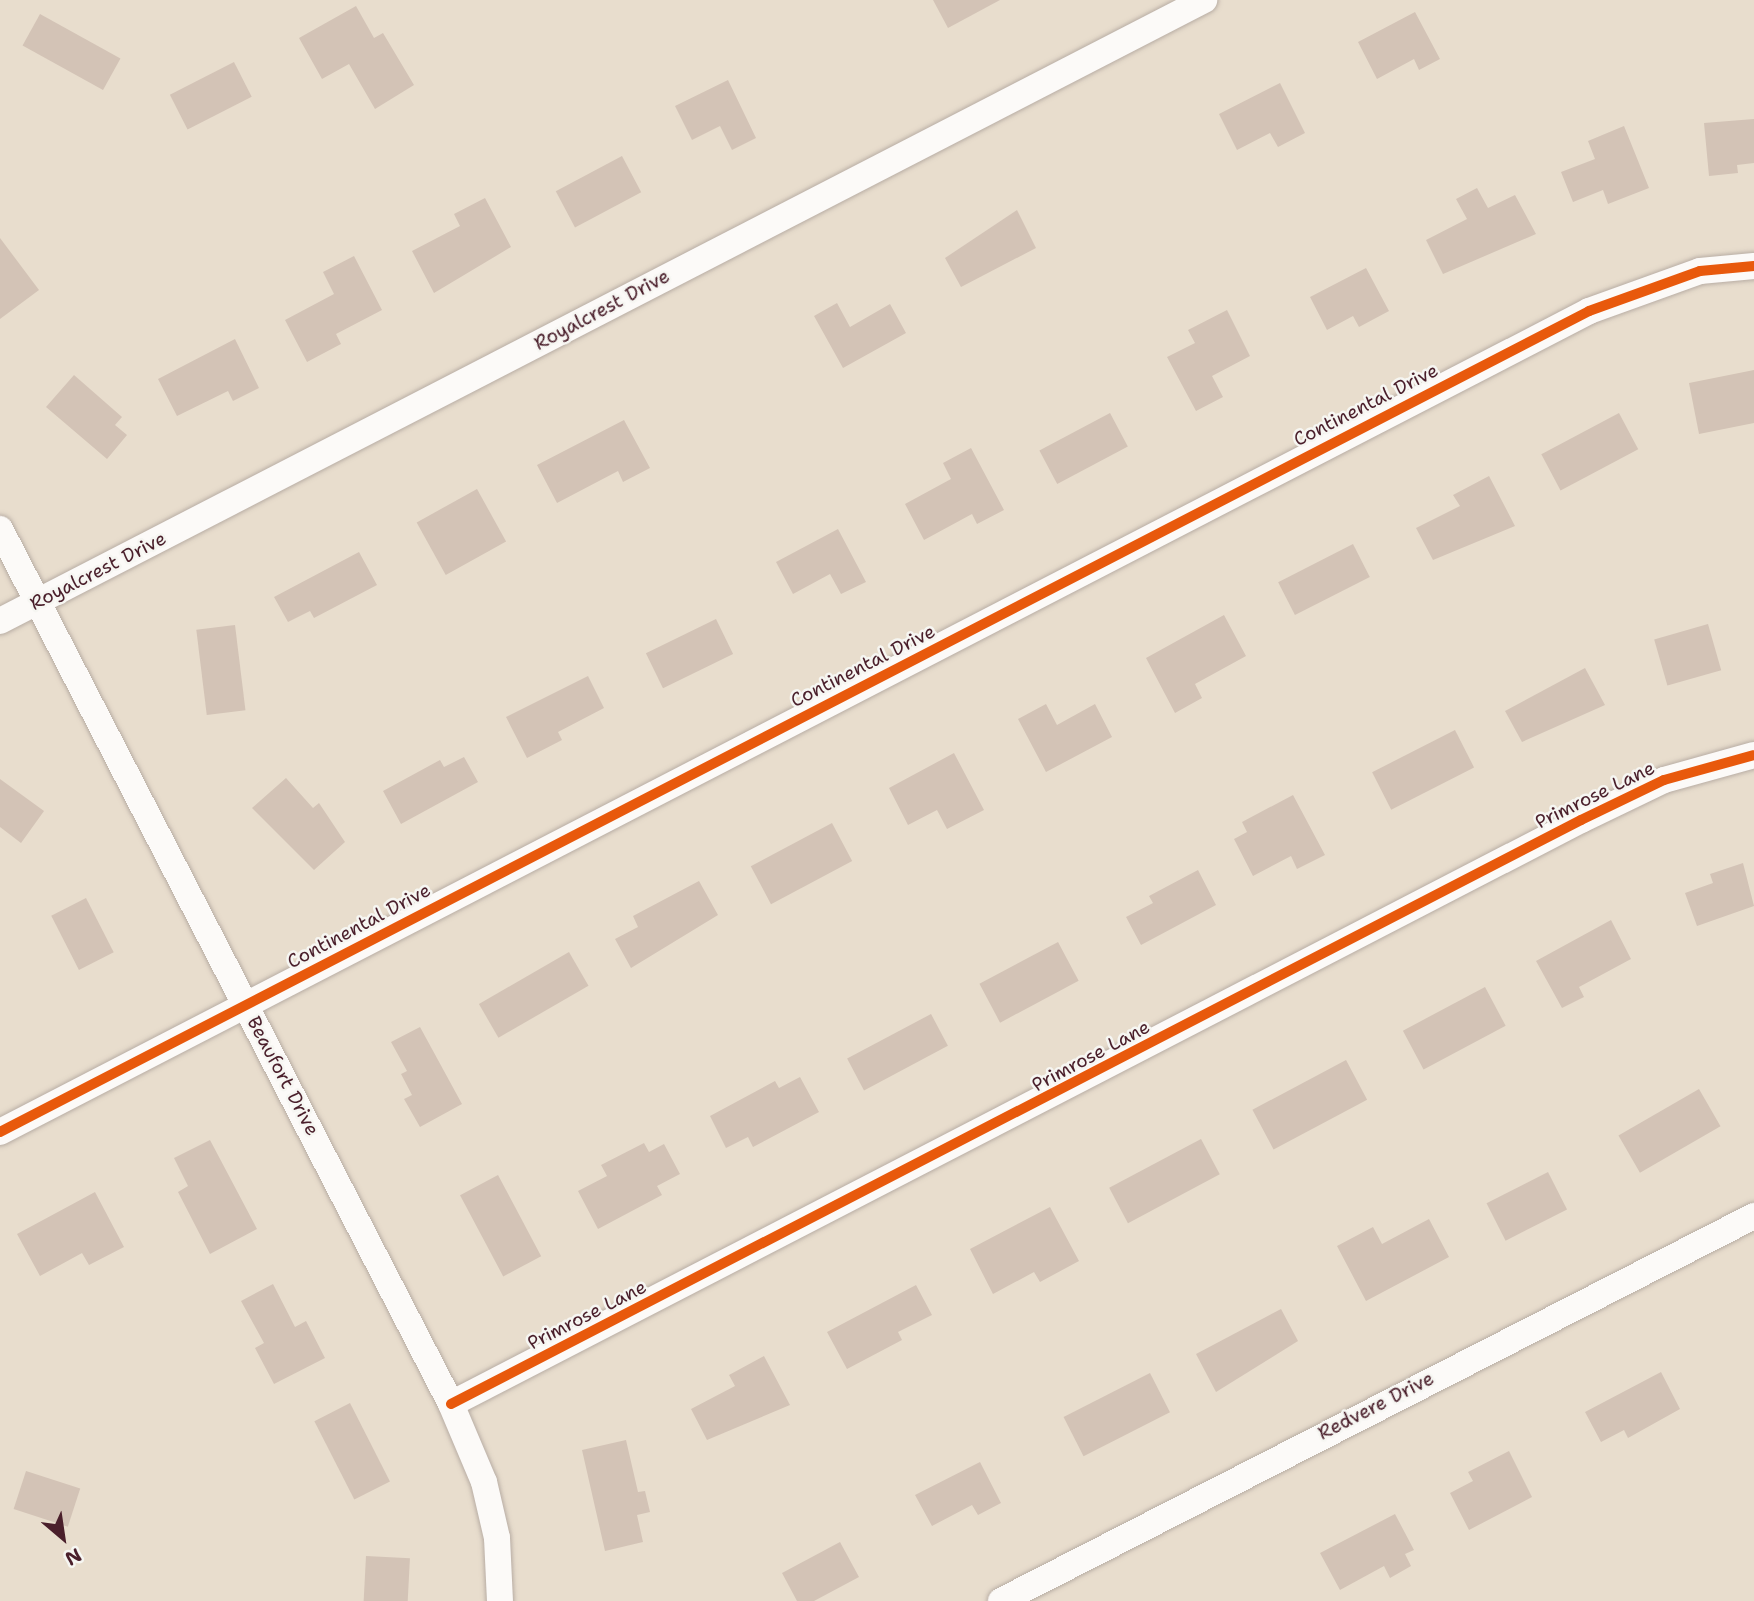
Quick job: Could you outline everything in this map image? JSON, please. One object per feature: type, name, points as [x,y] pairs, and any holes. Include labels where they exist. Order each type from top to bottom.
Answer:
[{"type":"street","name":"Royalcrest Drive","points":[[0,621],[1204,0]]},
{"type":"street","name":"Continental Drive","points":[[0,1132],[1589,311],[1700,271],[1754,266]]},
{"type":"street","name":"Beaufort Drive","points":[[0,528],[451,1404],[484,1482],[497,1538],[500,1601]]},
{"type":"street","name":"Primrose Lane","points":[[451,1404],[1581,820],[1664,780],[1754,755]]},
{"type":"street","name":"Redvere Drive","points":[[1001,1601],[1754,1216]]},
{"type":"building","points":[[933,0],[1000,0],[948,28]]},
{"type":"building","points":[[356,6],[374,38],[383,33],[414,85],[375,109],[349,64],[322,79],[299,38]]},
{"type":"building","points":[[1415,12],[1440,59],[1419,70],[1414,59],[1377,79],[1358,42]]},
{"type":"building","points":[[40,14],[120,59],[103,90],[23,45]]},
{"type":"building","points":[[234,62],[252,97],[188,129],[170,95]]},
{"type":"building","points":[[728,80],[756,138],[732,150],[720,126],[692,140],[675,106]]},
{"type":"building","points":[[1280,83],[1305,133],[1278,147],[1270,133],[1237,150],[1219,114]]},
{"type":"building","points":[[1754,119],[1754,163],[1737,165],[1738,173],[1709,176],[1704,123]]},
{"type":"building","points":[[1624,126],[1649,188],[1608,204],[1603,190],[1573,202],[1561,172],[1595,159],[1588,141]]},
{"type":"building","points":[[622,156],[641,192],[575,227],[556,191]]},
{"type":"building","points":[[1477,188],[1488,208],[1515,195],[1536,234],[1443,274],[1426,240],[1467,219],[1456,199]]},
{"type":"building","points":[[485,198],[511,247],[434,293],[412,251],[460,226],[454,214]]},
{"type":"building","points":[[1017,210],[1036,248],[961,287],[945,258]]},
{"type":"building","points":[[0,238],[39,290],[0,319]]},
{"type":"building","points":[[354,256],[382,310],[336,334],[341,344],[307,362],[285,320],[334,294],[323,272]]},
{"type":"building","points":[[1366,268],[1389,311],[1359,327],[1353,316],[1327,330],[1310,297]]},
{"type":"building","points":[[837,303],[850,327],[890,304],[906,333],[843,368],[814,316]]},
{"type":"building","points":[[1227,310],[1250,356],[1212,376],[1223,397],[1196,411],[1167,357],[1195,343],[1188,330]]},
{"type":"building","points":[[235,339],[259,388],[233,401],[228,391],[177,416],[158,379]]},
{"type":"building","points":[[1754,370],[1754,423],[1699,434],[1689,383]]},
{"type":"building","points":[[74,375],[122,417],[115,425],[127,435],[107,459],[46,407]]},
{"type":"building","points":[[1110,413],[1128,447],[1057,484],[1039,451]]},
{"type":"building","points":[[1619,413],[1638,449],[1561,491],[1541,454]]},
{"type":"building","points":[[624,420],[650,468],[623,482],[618,471],[557,503],[537,465]]},
{"type":"building","points":[[971,448],[1004,510],[977,524],[972,514],[924,540],[905,504],[951,479],[943,463]]},
{"type":"building","points":[[1489,476],[1515,526],[1433,560],[1416,528],[1460,506],[1453,495]]},
{"type":"building","points":[[477,489],[506,541],[446,575],[417,522]]},
{"type":"building","points":[[838,529],[866,582],[841,594],[830,574],[793,594],[776,562]]},
{"type":"building","points":[[1353,544],[1370,577],[1295,615],[1278,582]]},
{"type":"building","points":[[359,552],[377,585],[314,618],[310,611],[288,622],[274,597]]},
{"type":"building","points":[[1224,615],[1246,656],[1195,684],[1202,698],[1175,713],[1146,658]]},
{"type":"building","points":[[716,619],[733,654],[663,688],[646,653]]},
{"type":"building","points":[[1708,624],[1721,670],[1667,686],[1654,639]]},
{"type":"building","points":[[235,625],[245,710],[207,715],[196,630]]},
{"type":"building","points":[[1585,668],[1605,705],[1522,742],[1505,711]]},
{"type":"building","points":[[588,676],[604,708],[558,732],[562,740],[527,758],[506,717]]},
{"type":"building","points":[[1046,704],[1057,725],[1095,704],[1112,737],[1046,772],[1018,719]]},
{"type":"building","points":[[1455,730],[1474,767],[1391,810],[1372,772]]},
{"type":"building","points":[[954,753],[984,810],[947,829],[937,810],[908,825],[889,788]]},
{"type":"building","points":[[464,757],[478,782],[401,824],[383,791],[440,760],[444,767]]},
{"type":"building","points":[[286,778],[313,808],[319,803],[345,842],[314,870],[252,808]]},
{"type":"building","points":[[0,779],[44,811],[21,843],[0,827]]},
{"type":"building","points":[[1293,795],[1325,855],[1297,869],[1291,856],[1253,876],[1234,839],[1247,832],[1242,822]]},
{"type":"building","points":[[832,823],[852,861],[771,904],[751,866]]},
{"type":"building","points":[[1743,863],[1754,906],[1697,926],[1685,893],[1713,883],[1710,874]]},
{"type":"building","points":[[1198,870],[1216,905],[1141,945],[1126,917],[1153,903],[1149,896]]},
{"type":"building","points":[[699,881],[718,915],[631,968],[615,939],[638,927],[633,916]]},
{"type":"building","points":[[86,898],[114,952],[79,970],[51,916]]},
{"type":"building","points":[[1611,920],[1631,959],[1579,987],[1584,997],[1562,1008],[1536,961]]},
{"type":"building","points":[[1058,942],[1079,981],[1000,1023],[979,984]]},
{"type":"building","points":[[569,952],[588,986],[498,1038],[479,1004]]},
{"type":"building","points":[[1485,987],[1506,1026],[1424,1070],[1403,1031]]},
{"type":"building","points":[[931,1014],[948,1046],[864,1090],[847,1059]]},
{"type":"building","points":[[420,1027],[462,1104],[420,1127],[404,1099],[412,1095],[401,1074],[407,1071],[391,1042]]},
{"type":"building","points":[[1346,1060],[1367,1100],[1274,1149],[1252,1110]]},
{"type":"building","points":[[800,1077],[819,1112],[753,1147],[748,1137],[726,1148],[710,1116],[775,1081],[779,1088]]},
{"type":"building","points":[[1699,1089],[1720,1126],[1640,1173],[1618,1136]]},
{"type":"building","points":[[1201,1139],[1220,1174],[1128,1223],[1109,1188]]},
{"type":"building","points":[[210,1140],[257,1229],[210,1254],[178,1192],[188,1186],[174,1158]]},
{"type":"building","points":[[644,1143],[649,1152],[664,1144],[680,1174],[657,1186],[662,1195],[598,1229],[578,1191],[607,1176],[601,1165]]},
{"type":"building","points":[[1548,1172],[1567,1209],[1506,1241],[1487,1203]]},
{"type":"building","points":[[498,1175],[541,1256],[503,1276],[460,1195]]},
{"type":"building","points":[[95,1192],[124,1247],[89,1265],[82,1253],[40,1276],[17,1234]]},
{"type":"building","points":[[1050,1207],[1079,1261],[1040,1282],[1034,1272],[993,1294],[970,1249]]},
{"type":"building","points":[[1429,1219],[1449,1257],[1366,1301],[1337,1246],[1373,1227],[1382,1244]]},
{"type":"building","points":[[273,1284],[295,1327],[306,1321],[325,1358],[274,1384],[255,1348],[264,1343],[241,1301]]},
{"type":"building","points":[[916,1285],[932,1315],[898,1332],[902,1340],[847,1369],[827,1332]]},
{"type":"building","points":[[1281,1309],[1298,1341],[1216,1392],[1196,1354]]},
{"type":"building","points":[[764,1356],[790,1405],[707,1440],[691,1409],[735,1386],[729,1375]]},
{"type":"building","points":[[1661,1372],[1680,1409],[1628,1438],[1624,1430],[1601,1442],[1585,1412]]},
{"type":"building","points":[[1150,1373],[1170,1412],[1084,1456],[1064,1417]]},
{"type":"building","points":[[350,1403],[390,1481],[354,1500],[314,1421]]},
{"type":"building","points":[[626,1440],[638,1492],[645,1491],[650,1512],[637,1515],[643,1542],[605,1551],[582,1450]]},
{"type":"building","points":[[1509,1451],[1532,1497],[1469,1530],[1450,1493],[1473,1481],[1468,1472]]},
{"type":"building","points":[[980,1462],[1001,1503],[978,1515],[972,1505],[932,1526],[915,1495]]},
{"type":"building","points":[[26,1471],[80,1489],[68,1527],[14,1509]]},
{"type":"building","points":[[1395,1514],[1414,1550],[1405,1554],[1411,1566],[1390,1578],[1384,1566],[1340,1590],[1320,1553]]},
{"type":"building","points":[[840,1542],[859,1577],[814,1601],[797,1601],[782,1573]]},
{"type":"building","points":[[366,1556],[410,1558],[408,1601],[364,1601]]},
{"type":"cycle path","points":[[0,1132],[1589,311],[1700,271],[1754,266]]},
{"type":"cycle path","points":[[451,1404],[1581,820],[1664,780],[1754,755]]}]
